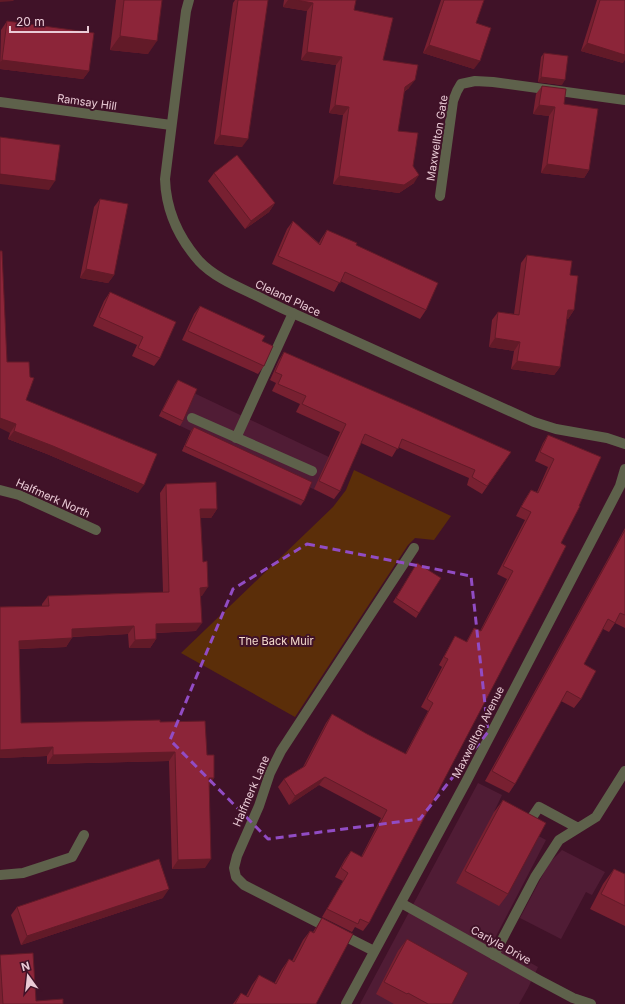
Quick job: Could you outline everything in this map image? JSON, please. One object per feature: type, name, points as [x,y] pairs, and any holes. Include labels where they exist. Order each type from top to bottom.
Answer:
[{"type":"street","name":"Cleland Place","points":[[188,0],[171,125],[165,179],[165,193],[172,219],[178,232],[199,261],[214,274],[231,284],[534,422],[556,429],[607,438],[625,444]]},
{"type":"street","name":"Maxwellton Gate","points":[[440,196],[453,101],[456,90],[461,84],[475,81],[493,82],[625,100]]},
{"type":"street","name":"Ramsay Hill","points":[[0,102],[171,125]]},
{"type":"street","points":[[236,438],[293,313]]},
{"type":"street","points":[[192,418],[312,471]]},
{"type":"street","name":"Maxwellton Avenue","points":[[346,1004],[466,782],[620,486],[625,469]]},
{"type":"street","name":"Halfmerk North","points":[[0,490],[19,495],[96,530]]},
{"type":"street","name":"Halfmerk Lane","points":[[374,951],[244,885],[236,877],[234,868],[236,856],[259,806],[270,773],[281,751],[414,548]]},
{"type":"street","points":[[494,955],[535,877],[559,840],[596,817],[625,771]]},
{"type":"street","points":[[531,819],[539,807],[578,828]]},
{"type":"street","points":[[0,875],[23,873],[72,857],[84,835]]},
{"type":"street","name":"Carlyle Drive","points":[[401,903],[546,984],[573,998],[591,1004]]},
{"type":"highlighted area","points":[[307,544],[471,576],[488,732],[420,819],[268,839],[170,740],[233,589]]},
{"type":"shaded area","points":[[175,384],[348,466],[334,499],[309,487],[301,506],[182,451],[191,431],[159,416]]},
{"type":"shaded area","points":[[478,783],[502,795],[494,812],[546,840],[493,942],[538,967],[528,988],[519,1004],[360,1004]]},
{"type":"shaded area","points":[[562,850],[605,872],[592,895],[586,892],[561,939],[520,918],[549,863]]},
{"type":"green space","name":"The Back Muir","points":[[354,470],[451,516],[434,540],[415,538],[408,545],[295,717],[181,653],[333,507],[346,490]]},
{"type":"building","points":[[124,0],[162,0],[157,41],[120,36]]},
{"type":"building","points":[[238,0],[268,0],[248,139],[220,135]]},
{"type":"building","points":[[296,0],[356,0],[354,10],[393,18],[383,60],[418,65],[415,80],[405,87],[398,131],[418,133],[413,166],[419,175],[404,185],[339,176],[349,107],[335,105],[342,57],[307,52],[313,3]]},
{"type":"building","points":[[444,0],[484,0],[476,23],[491,28],[480,61],[429,45]]},
{"type":"building","points":[[600,0],[625,0],[625,55],[587,43]]},
{"type":"building","points":[[7,21],[94,33],[89,71],[2,60]]},
{"type":"building","points":[[544,53],[568,56],[565,80],[541,77]]},
{"type":"building","points":[[542,86],[566,89],[564,104],[598,109],[589,170],[547,164],[555,107],[539,105]]},
{"type":"building","points":[[0,137],[60,145],[55,181],[0,174]]},
{"type":"building","points":[[237,155],[275,203],[251,221],[214,173]]},
{"type":"building","points":[[100,199],[128,204],[114,275],[86,269]]},
{"type":"building","points":[[293,221],[320,245],[327,230],[438,283],[426,310],[345,272],[340,283],[278,256]]},
{"type":"building","points":[[0,251],[2,251],[7,362],[29,362],[30,377],[34,378],[26,400],[157,454],[144,485],[14,431],[16,424],[0,418]]},
{"type":"building","points":[[527,255],[572,261],[570,275],[578,276],[574,310],[568,310],[560,367],[517,361],[520,342],[495,338],[498,312],[519,315]]},
{"type":"building","points":[[110,292],[176,322],[160,358],[138,348],[143,337],[99,317]]},
{"type":"building","points":[[200,306],[265,336],[262,341],[273,346],[264,366],[188,331]]},
{"type":"building","points":[[284,352],[511,452],[487,486],[472,477],[475,470],[402,439],[398,449],[365,434],[340,491],[319,481],[346,424],[302,404],[306,396],[278,384],[282,375],[275,372]]},
{"type":"building","points":[[178,380],[197,389],[183,421],[162,411]]},
{"type":"building","points":[[194,427],[312,482],[304,501],[185,446]]},
{"type":"building","points":[[548,435],[601,457],[580,506],[561,543],[566,546],[541,595],[369,923],[360,919],[358,924],[327,909],[348,873],[341,868],[351,851],[362,857],[387,810],[325,777],[295,796],[284,779],[305,766],[332,714],[406,754],[433,703],[427,699],[448,659],[444,657],[455,636],[467,642],[474,628],[481,631],[513,571],[503,566],[531,512],[521,507],[531,490],[538,493],[554,459],[540,452]]},
{"type":"building","points":[[216,482],[217,509],[200,509],[203,562],[207,561],[208,587],[200,588],[202,623],[156,624],[156,639],[135,640],[134,626],[72,629],[72,638],[19,641],[21,723],[160,720],[160,722],[205,721],[207,755],[214,755],[214,778],[209,778],[211,859],[178,860],[175,752],[53,755],[53,747],[0,750],[0,607],[49,606],[48,596],[169,592],[166,484]]},
{"type":"building","points":[[625,530],[625,615],[620,613],[615,623],[608,619],[584,664],[596,671],[581,699],[567,691],[515,784],[492,771]]},
{"type":"building","points":[[417,563],[441,578],[419,613],[396,598]]},
{"type":"building","points":[[503,800],[546,823],[508,894],[465,871]]},
{"type":"building","points":[[159,859],[169,889],[27,936],[17,907]]},
{"type":"building","points":[[614,869],[625,874],[625,906],[601,894]]},
{"type":"building","points":[[322,918],[353,934],[316,1004],[235,1004],[241,993],[248,997],[259,975],[276,984],[289,959],[294,962],[310,931],[314,933]]},
{"type":"building","points":[[407,939],[468,973],[452,1004],[428,1004],[384,982]]},
{"type":"building","points":[[33,953],[36,1001],[63,999],[63,1004],[3,1004],[0,955]]}]
